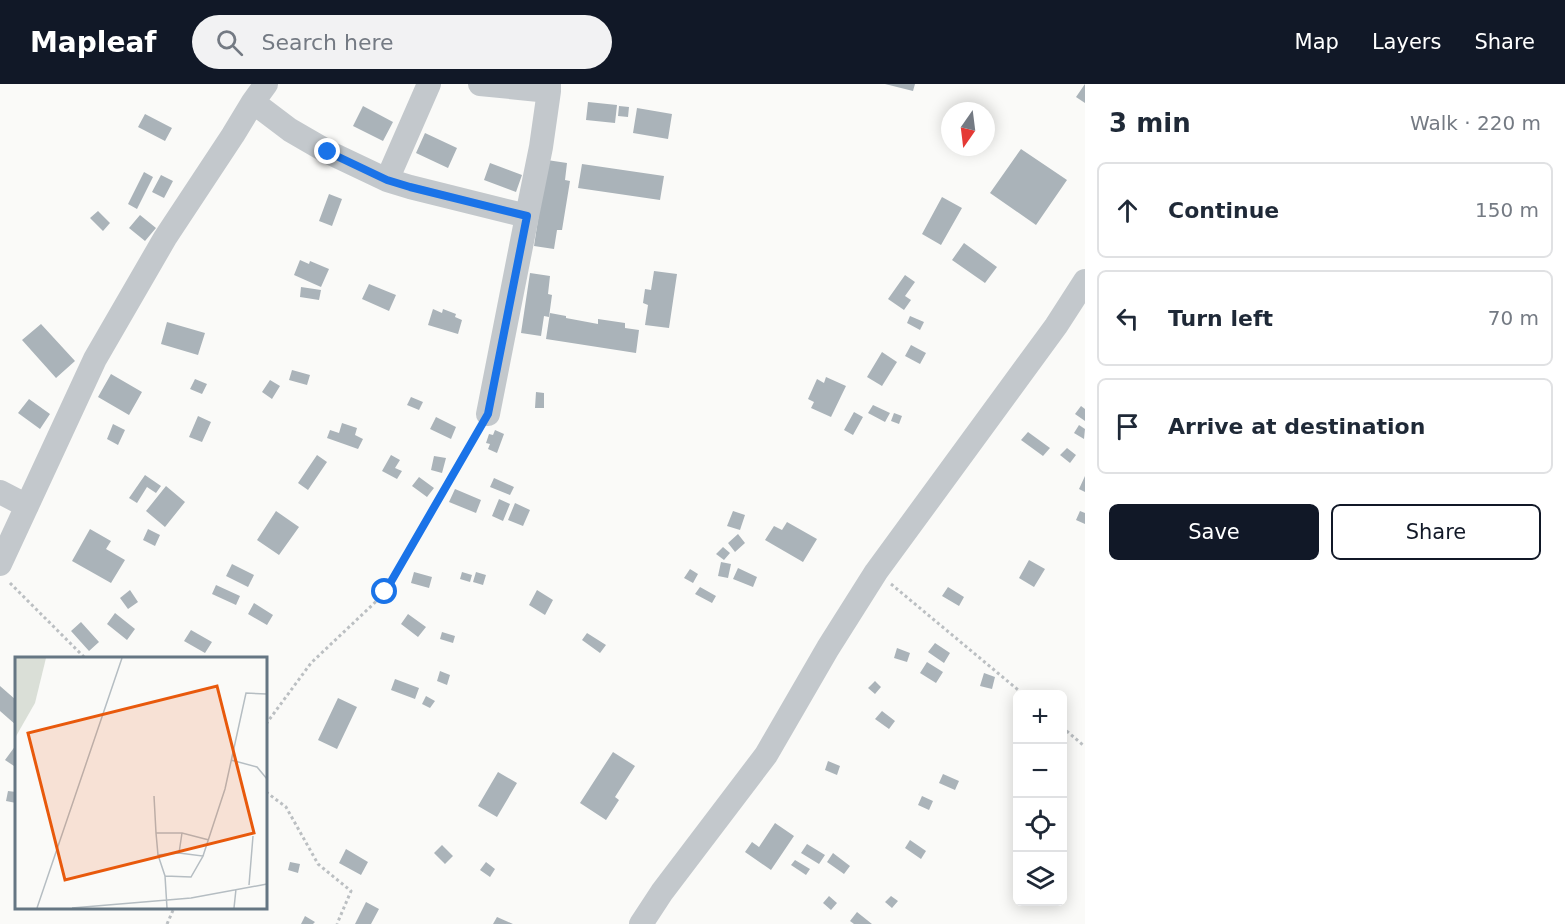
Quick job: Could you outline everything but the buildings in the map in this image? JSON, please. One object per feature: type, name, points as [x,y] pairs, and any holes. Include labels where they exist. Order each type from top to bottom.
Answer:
[{"type":"street","points":[[387,180],[429,84]]},
{"type":"street","points":[[480,84],[549,88],[541,147],[488,414]]},
{"type":"street","points":[[4,573],[27,506],[95,359],[165,238],[260,93],[290,130],[328,152],[387,180],[527,216]]},
{"type":"street","points":[[641,924],[662,892],[766,755],[828,648],[876,572],[1056,326],[1085,281]]},
{"type":"street","points":[[0,492],[27,506]]},
{"type":"path","points":[[267,723],[311,663],[385,592],[488,414]]},
{"type":"path","points":[[876,572],[1018,690]]},
{"type":"path","points":[[4,573],[84,657]]},
{"type":"path","points":[[1067,731],[1083,744]]},
{"type":"path","points":[[267,793],[286,807],[318,864],[351,891],[337,924]]},
{"type":"path","points":[[167,924],[174,909]]},
{"type":"route","points":[[328,152],[387,180],[527,216],[488,414],[385,592]]}]
